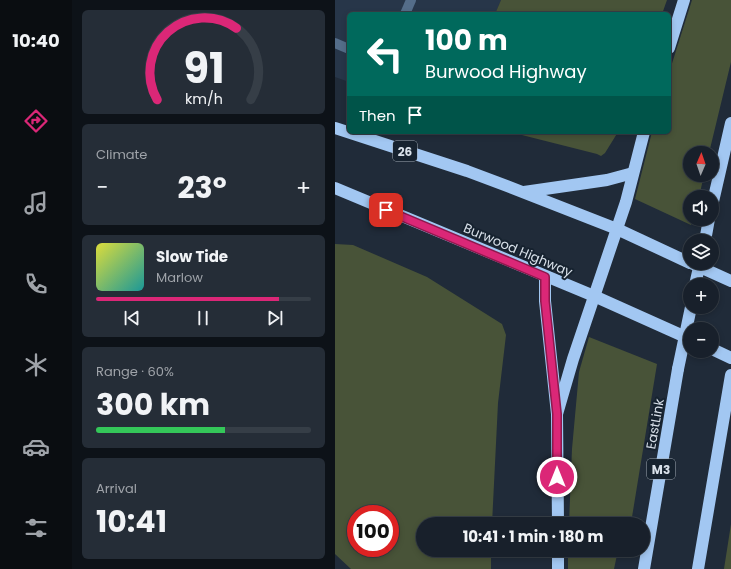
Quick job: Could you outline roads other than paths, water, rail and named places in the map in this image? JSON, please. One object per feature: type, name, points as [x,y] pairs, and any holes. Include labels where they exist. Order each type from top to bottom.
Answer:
[{"type":"highway","points":[[671,42],[684,0]]},
{"type":"highway","points":[[716,190],[731,123]]},
{"type":"highway","name":"26","points":[[335,128],[347,132]]},
{"type":"highway","name":"26","points":[[353,134],[467,171],[617,229],[683,260]]},
{"type":"highway","points":[[557,414],[573,359],[617,229],[643,134]]},
{"type":"highway","points":[[523,193],[607,180],[633,173]]},
{"type":"highway","name":"Burwood Highway","points":[[335,188],[545,277],[594,296],[683,336]]},
{"type":"highway","name":"26","points":[[706,270],[731,281]]},
{"type":"highway","points":[[545,277],[545,301],[557,414],[557,517]]},
{"type":"highway","name":"EastLink","points":[[644,569],[678,369],[690,314]]},
{"type":"highway","points":[[719,352],[731,358]]},
{"type":"highway","points":[[698,569],[731,375]]},
{"type":"highway","points":[[558,557],[558,569]]},
{"type":"lane","points":[[406,12],[411,0]]},
{"type":"lane","points":[[335,43],[347,48]]}]
